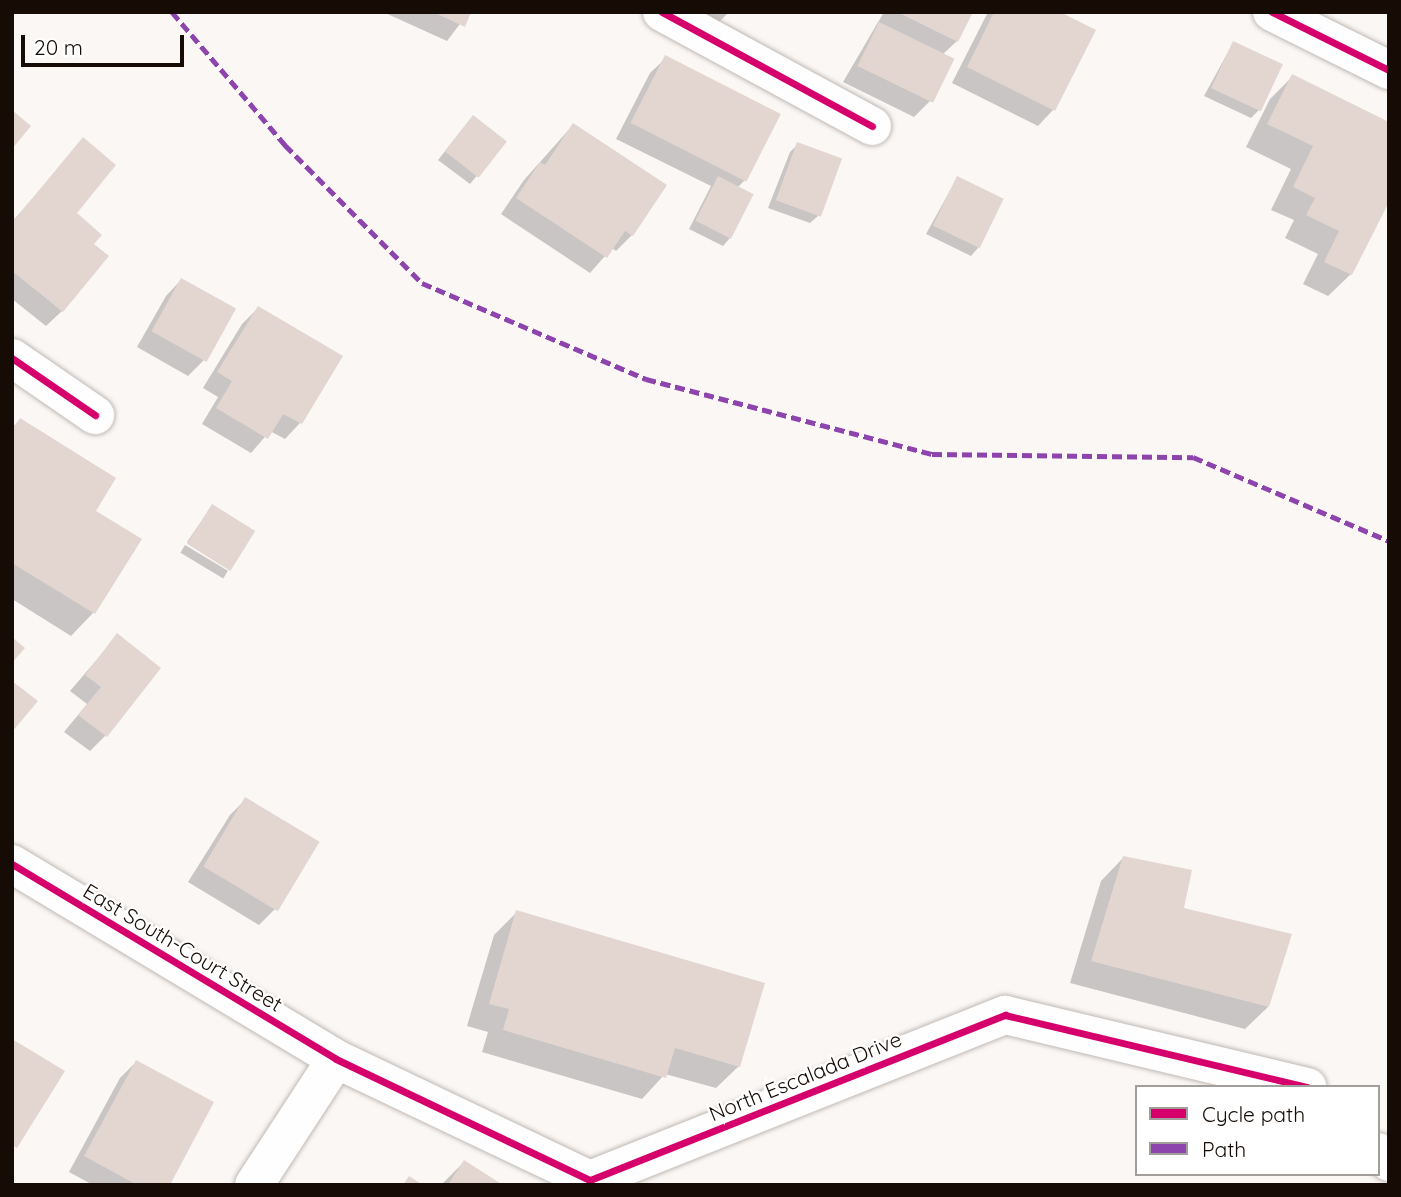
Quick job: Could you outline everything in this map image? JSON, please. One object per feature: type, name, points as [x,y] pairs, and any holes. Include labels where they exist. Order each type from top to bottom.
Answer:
[{"type":"street","points":[[662,12],[872,126]]},
{"type":"street","points":[[1272,12],[1389,70]]},
{"type":"street","points":[[12,358],[95,415]]},
{"type":"street","name":"East South-Court Street","points":[[12,864],[336,1059]]},
{"type":"street","name":"North Escalada Drive","points":[[336,1059],[590,1180],[1005,1015],[1300,1085]]},
{"type":"street","points":[[254,1185],[336,1059]]},
{"type":"building","points":[[433,12],[471,12],[465,27]]},
{"type":"building","points":[[897,12],[973,12],[958,42]]},
{"type":"building","points":[[994,12],[1060,12],[1096,30],[1055,111],[967,67]]},
{"type":"building","points":[[879,22],[954,59],[933,103],[858,66]]},
{"type":"building","points":[[1233,41],[1283,64],[1261,111],[1211,88]]},
{"type":"building","points":[[665,55],[781,114],[746,182],[630,123]]},
{"type":"building","points":[[1292,74],[1389,122],[1389,202],[1352,275],[1324,262],[1339,231],[1306,215],[1315,198],[1293,187],[1313,146],[1267,124]]},
{"type":"building","points":[[12,110],[31,126],[12,149]]},
{"type":"building","points":[[473,115],[507,141],[479,178],[445,151]]},
{"type":"building","points":[[573,123],[667,185],[633,236],[625,231],[607,258],[516,198],[540,162],[545,165]]},
{"type":"building","points":[[83,137],[116,165],[77,213],[102,235],[94,244],[109,256],[63,312],[12,271],[12,223]]},
{"type":"building","points":[[797,142],[842,158],[821,217],[776,200]]},
{"type":"building","points":[[718,176],[754,194],[731,239],[695,221]]},
{"type":"building","points":[[957,176],[1004,199],[980,248],[933,225]]},
{"type":"building","points":[[181,278],[236,309],[207,362],[151,331]]},
{"type":"building","points":[[258,306],[343,356],[302,424],[283,414],[268,439],[216,408],[232,381],[217,372]]},
{"type":"building","points":[[20,418],[116,478],[96,511],[142,539],[95,614],[12,563],[12,430]]},
{"type":"building","points":[[212,504],[255,531],[230,571],[187,544]]},
{"type":"building","points":[[117,633],[161,668],[107,737],[78,715],[101,687],[85,675]]},
{"type":"building","points":[[12,637],[25,648],[12,663]]},
{"type":"building","points":[[12,681],[38,701],[12,732]]},
{"type":"building","points":[[245,797],[320,842],[278,911],[203,866]]},
{"type":"building","points":[[1123,856],[1192,870],[1184,908],[1292,934],[1269,1007],[1091,961]]},
{"type":"building","points":[[516,910],[765,983],[740,1067],[675,1048],[666,1078],[503,1030],[509,1009],[489,1004]]},
{"type":"building","points":[[12,1039],[65,1071],[17,1148],[12,1145]]},
{"type":"building","points":[[136,1060],[214,1102],[170,1185],[137,1185],[84,1156]]},
{"type":"building","points":[[464,1160],[503,1185],[448,1185]]},
{"type":"building","points":[[409,1176],[423,1185],[403,1185]]},
{"type":"marked path","points":[[172,12],[285,145],[422,283],[646,379],[932,454],[1193,457],[1389,541]]},
{"type":"cycle path","points":[[662,12],[872,126]]},
{"type":"cycle path","points":[[1272,12],[1389,70]]},
{"type":"cycle path","points":[[12,358],[95,415]]},
{"type":"cycle path","points":[[12,864],[336,1059],[590,1180],[1005,1015],[1300,1085]]}]
